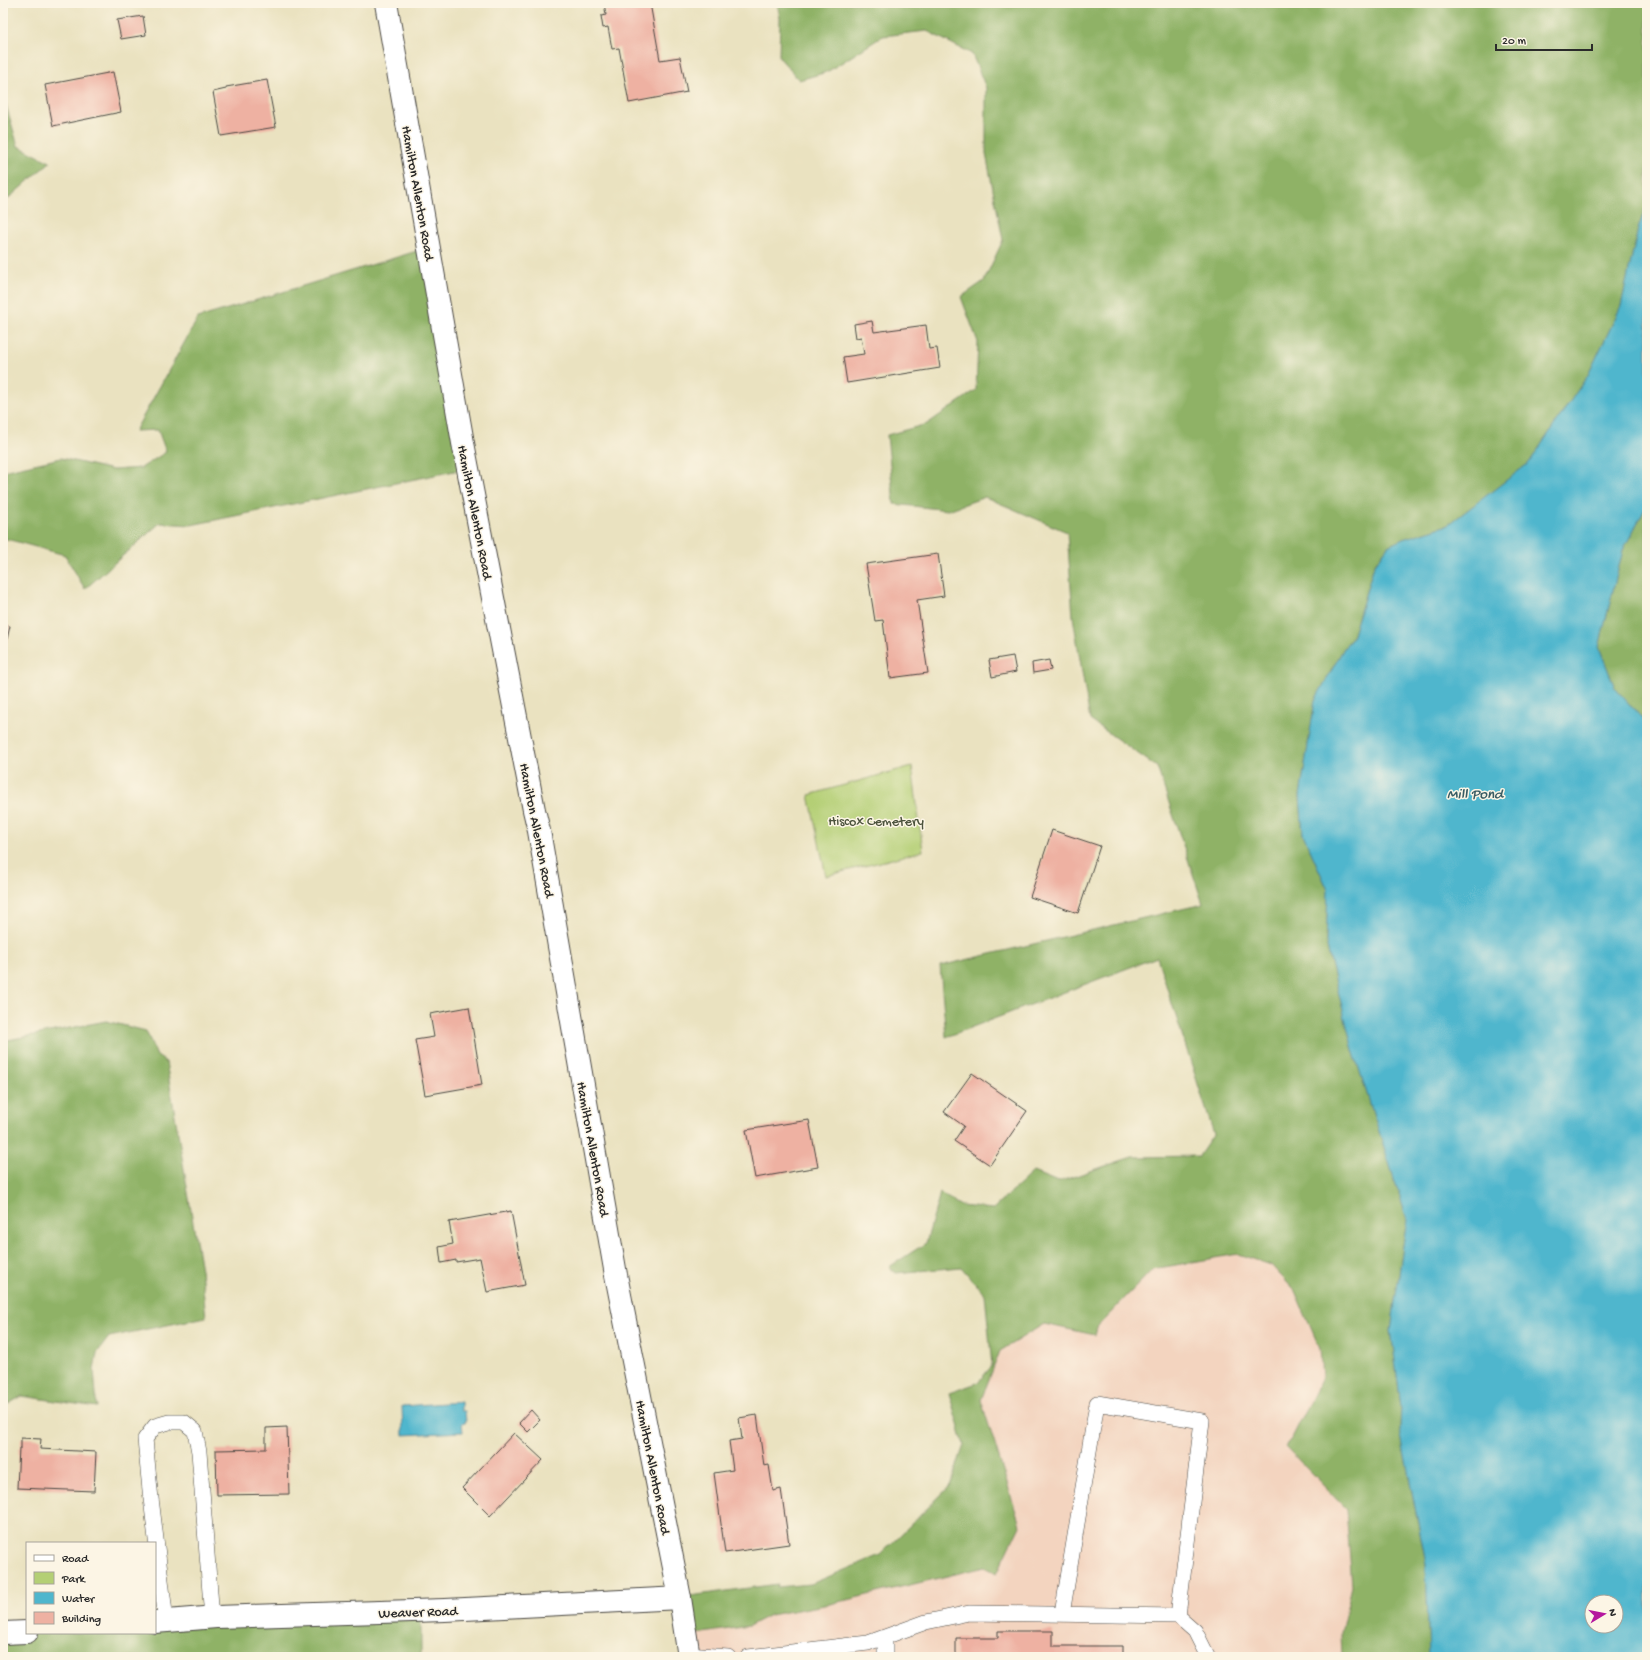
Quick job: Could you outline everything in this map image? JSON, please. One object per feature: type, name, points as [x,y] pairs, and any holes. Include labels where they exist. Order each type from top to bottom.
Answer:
[{"type":"street","name":"Hamilton Allenton Road","points":[[386,3],[463,443],[539,831],[616,1275],[680,1598],[688,1655]]},
{"type":"street","name":"Weaver Road","points":[[160,1621],[445,1610],[680,1598]]},
{"type":"street","points":[[3,1633],[26,1632]]},
{"type":"lane","points":[[1062,1614],[1096,1403],[1202,1421],[1178,1616]]},
{"type":"lane","points":[[154,1542],[146,1439],[155,1426],[170,1422],[184,1422],[195,1431],[199,1452],[212,1618]]},
{"type":"lane","points":[[156,1569],[160,1621]]},
{"type":"lane","points":[[748,1657],[781,1655],[868,1643],[926,1622],[969,1613],[1178,1616],[1195,1631],[1208,1657]]},
{"type":"lane","points":[[885,1637],[885,1657]]},
{"type":"lane","points":[[688,1655],[728,1657]]},
{"type":"shaded area","points":[[1238,1254],[1271,1265],[1295,1291],[1320,1349],[1322,1378],[1292,1438],[1285,1446],[1346,1509],[1352,1586],[1341,1632],[1342,1657],[682,1657],[683,1636],[749,1626],[770,1615],[830,1604],[985,1567],[1020,1525],[981,1400],[1000,1351],[1044,1324],[1095,1335],[1097,1327],[1153,1269]]},
{"type":"green space","points":[[777,3],[1647,3],[1647,204],[1638,229],[1621,306],[1588,375],[1529,463],[1448,525],[1403,539],[1388,546],[1374,565],[1352,638],[1344,648],[1315,700],[1300,796],[1303,834],[1328,890],[1326,943],[1353,1050],[1407,1219],[1391,1330],[1401,1406],[1400,1430],[1426,1564],[1429,1657],[1342,1657],[1341,1632],[1352,1586],[1346,1509],[1285,1446],[1292,1438],[1322,1378],[1320,1349],[1295,1291],[1271,1265],[1238,1254],[1153,1269],[1097,1327],[1095,1335],[1044,1324],[1000,1351],[981,1400],[1020,1525],[997,1573],[985,1567],[830,1604],[770,1615],[749,1626],[683,1636],[675,1598],[778,1584],[777,1587],[811,1584],[880,1555],[950,1486],[964,1445],[949,1393],[977,1383],[992,1366],[985,1294],[961,1267],[896,1273],[889,1267],[926,1243],[940,1193],[961,1206],[993,1209],[1033,1172],[1058,1182],[1132,1157],[1199,1156],[1214,1134],[1157,957],[946,1037],[940,966],[1203,904],[1157,767],[1090,720],[1073,617],[1067,532],[985,497],[948,510],[894,504],[887,435],[927,424],[976,390],[978,342],[961,297],[984,281],[1003,240],[986,154],[986,88],[972,54],[927,31],[883,36],[827,72],[799,80],[779,57],[780,18]]},
{"type":"green space","points":[[3,95],[18,146],[50,162],[3,203]]},
{"type":"green space","points":[[430,247],[469,468],[191,525],[160,523],[85,589],[65,555],[3,538],[3,471],[61,458],[113,470],[141,468],[166,452],[158,430],[135,431],[198,318]]},
{"type":"green space","points":[[1647,505],[1647,724],[1615,688],[1599,647],[1623,550]]},
{"type":"green space","name":"Hiscox Cemetery","points":[[912,766],[923,851],[826,876],[809,795]]},
{"type":"green space","points":[[106,1021],[146,1031],[157,1056],[166,1062],[201,1270],[206,1317],[109,1337],[97,1353],[94,1369],[97,1407],[22,1396],[3,1407],[3,1041]]},
{"type":"green space","points":[[421,1616],[421,1657],[3,1657],[3,1632],[26,1632],[26,1634],[156,1634],[156,1620]]},
{"type":"water","name":"Mill Pond","points":[[1647,204],[1647,505],[1623,550],[1599,647],[1615,688],[1647,724],[1647,1657],[1429,1657],[1426,1564],[1400,1430],[1401,1406],[1391,1330],[1407,1219],[1353,1050],[1326,943],[1328,890],[1303,834],[1300,796],[1315,700],[1344,648],[1352,638],[1374,566],[1388,546],[1403,539],[1448,525],[1529,463],[1588,375],[1621,306],[1638,229]]},
{"type":"water","points":[[461,1402],[461,1411],[465,1411],[466,1422],[462,1423],[463,1432],[403,1435],[402,1406]]},
{"type":"building","points":[[604,3],[650,3],[660,60],[680,57],[687,92],[629,103],[619,48],[612,49],[608,27],[603,28],[601,16],[606,15]]},
{"type":"building","points":[[143,16],[146,35],[121,39],[117,20]]},
{"type":"building","points":[[113,72],[121,112],[53,126],[45,85]]},
{"type":"building","points":[[267,80],[276,127],[221,136],[213,92],[226,89],[226,87]]},
{"type":"building","points":[[872,321],[874,332],[926,325],[929,349],[937,348],[940,368],[847,383],[843,357],[864,354],[861,337],[856,338],[854,324]]},
{"type":"building","points":[[938,554],[944,596],[917,600],[928,673],[890,678],[883,620],[875,621],[866,564]]},
{"type":"building","points":[[3,624],[10,626],[4,653],[3,653]]},
{"type":"building","points":[[1013,656],[1016,672],[992,677],[989,660]]},
{"type":"building","points":[[1049,660],[1051,670],[1033,673],[1032,663]]},
{"type":"building","points":[[1052,830],[1100,846],[1078,913],[1030,897]]},
{"type":"building","points":[[469,1007],[482,1085],[425,1095],[415,1040],[434,1037],[430,1014]]},
{"type":"building","points":[[972,1073],[1027,1111],[990,1165],[954,1141],[964,1126],[944,1112]]},
{"type":"building","points":[[809,1120],[818,1167],[755,1178],[746,1130]]},
{"type":"building","points":[[511,1211],[525,1285],[487,1292],[480,1258],[441,1263],[439,1247],[453,1244],[449,1222]]},
{"type":"building","points":[[531,1410],[540,1420],[528,1432],[519,1423]]},
{"type":"building","points":[[757,1415],[764,1466],[769,1465],[773,1491],[781,1489],[789,1544],[725,1553],[714,1473],[733,1470],[729,1441],[742,1439],[739,1418]]},
{"type":"building","points":[[287,1427],[289,1494],[217,1495],[216,1450],[266,1449],[266,1428]]},
{"type":"building","points":[[514,1433],[543,1460],[490,1516],[462,1488]]},
{"type":"building","points":[[21,1438],[41,1439],[40,1449],[96,1452],[94,1491],[17,1488]]},
{"type":"building","points":[[998,1631],[1053,1631],[1053,1646],[1123,1646],[1123,1657],[956,1657],[956,1638],[998,1638]]}]
